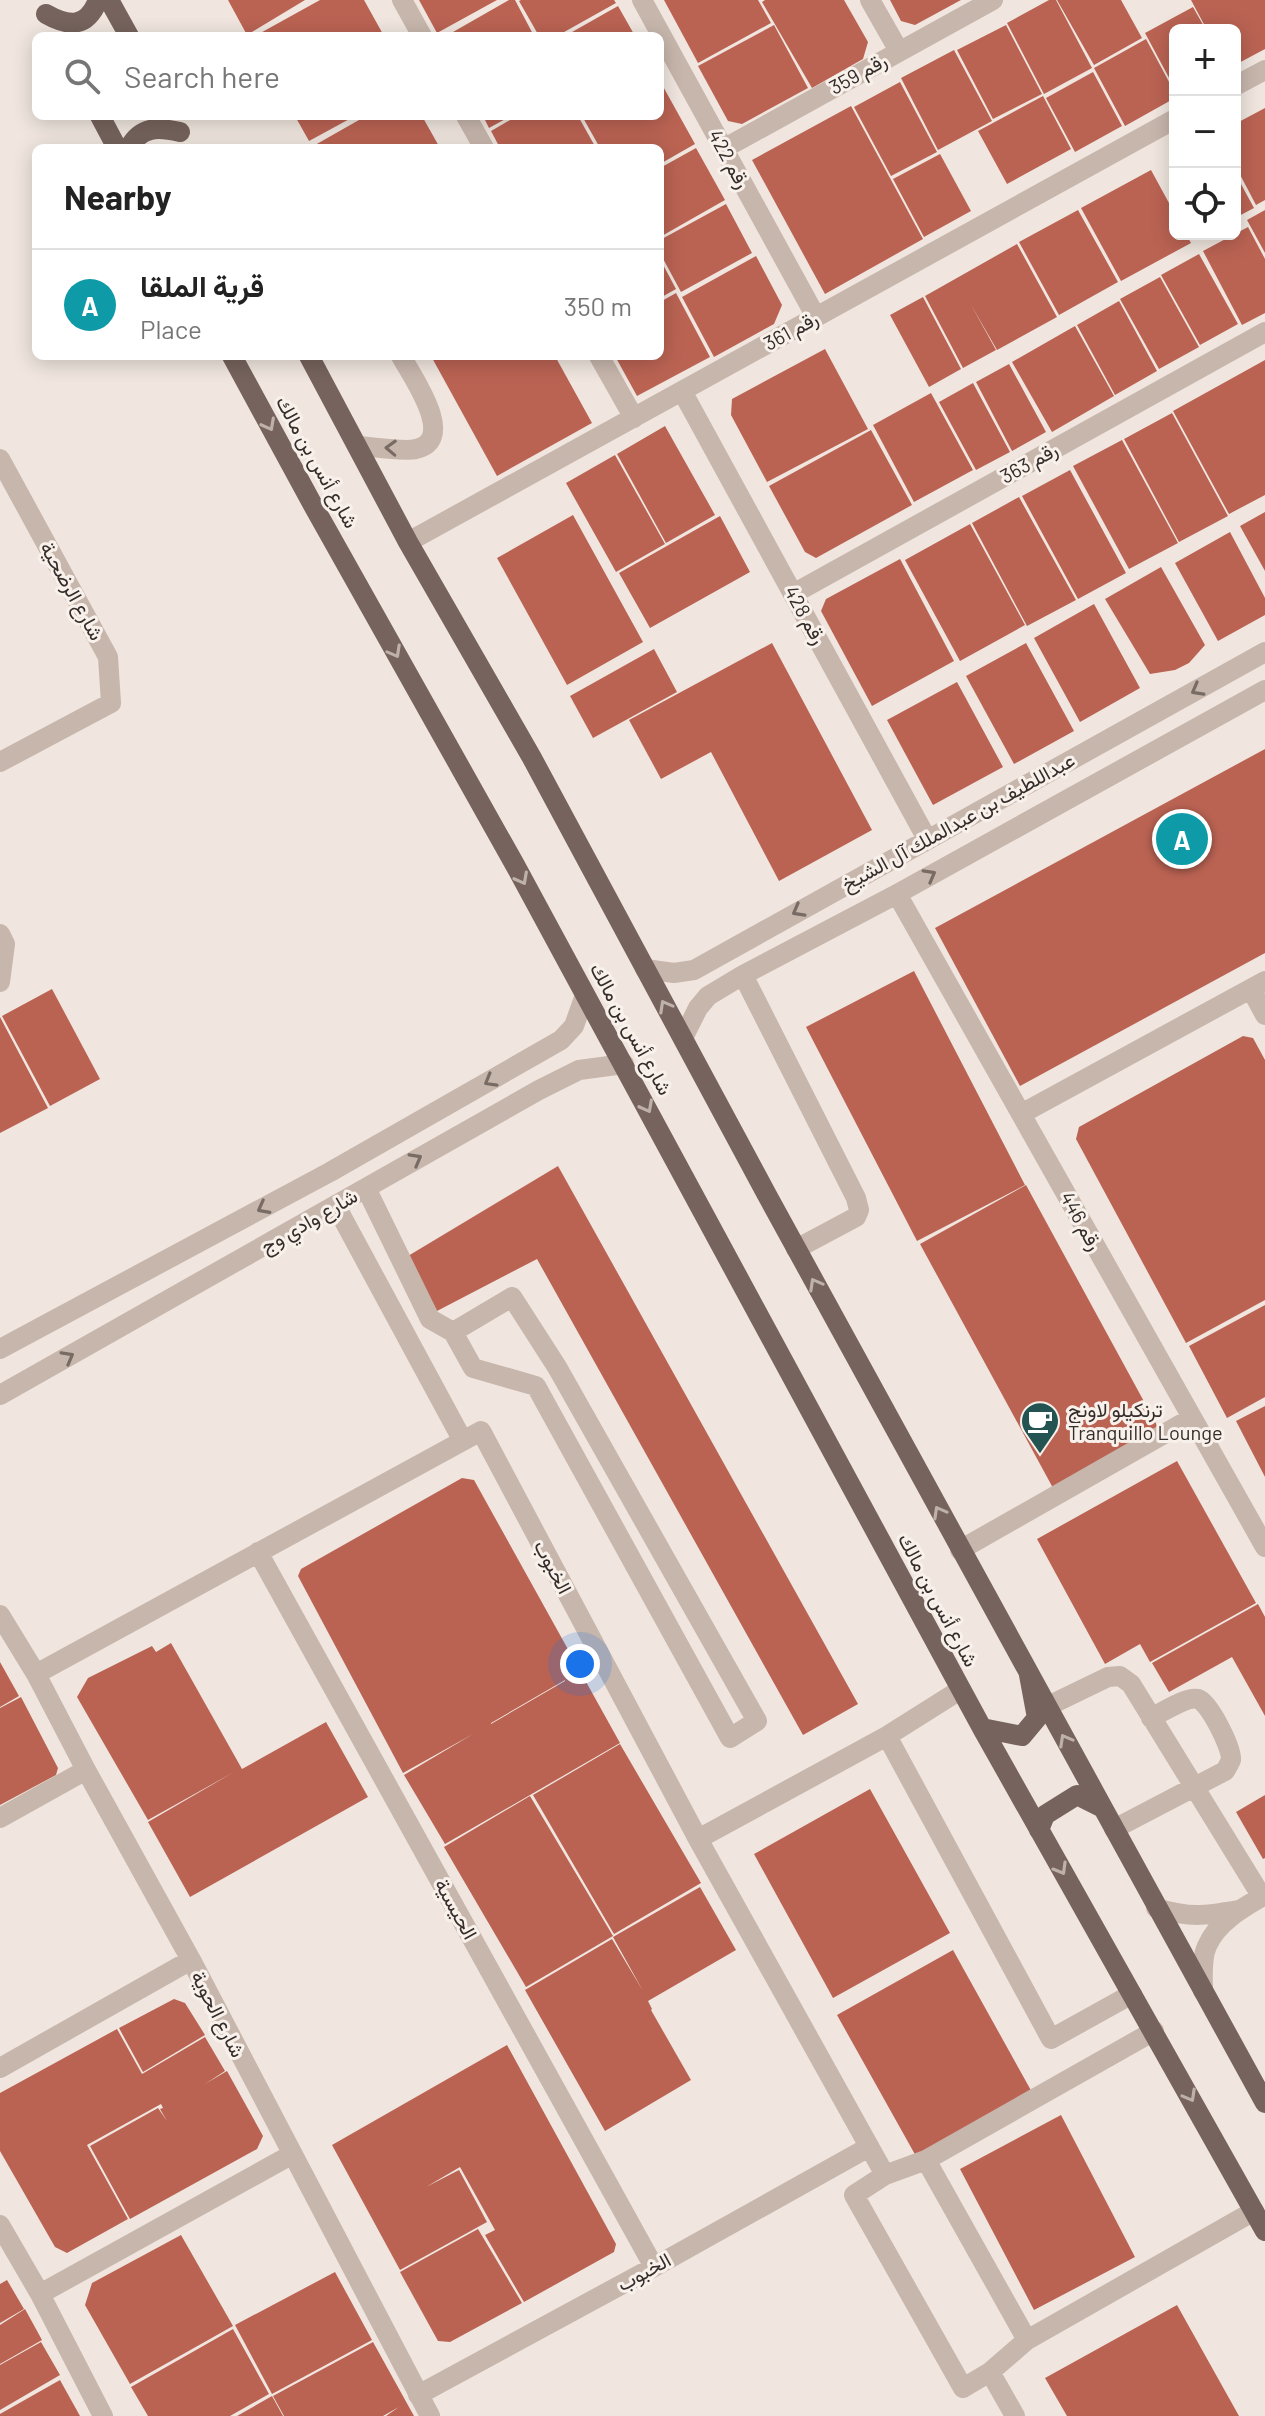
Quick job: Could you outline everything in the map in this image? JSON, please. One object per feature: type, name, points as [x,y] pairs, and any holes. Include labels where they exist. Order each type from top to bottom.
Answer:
[{"type":"main road","points":[[42,7],[63,23],[75,23],[91,14],[98,0]]},
{"type":"main road","points":[[109,0],[127,32]]},
{"type":"main road","points":[[42,7],[55,32]]},
{"type":"main road","points":[[102,120],[115,144]]},
{"type":"main road","points":[[132,144],[148,129],[162,127],[181,132]]},
{"type":"main road","name":"شارع أنس بن مالك","points":[[234,360],[624,1064],[960,1690],[1265,2231]]},
{"type":"main road","name":"شارع أنس بن مالك","points":[[317,361],[408,542],[532,758],[960,1550],[1265,2103]]},
{"type":"main road","name":"شارع أنس بن مالك","points":[[982,1728],[1022,1736],[1037,1718],[1029,1675]]},
{"type":"main road","points":[[1039,1830],[1045,1815],[1077,1795],[1103,1808]]},
{"type":"street","points":[[402,0],[420,32]]},
{"type":"street","name":"رقم 422","points":[[642,0],[659,32]]},
{"type":"street","points":[[870,0],[899,51]]},
{"type":"street","name":"رقم 359","points":[[723,149],[993,0]]},
{"type":"street","name":"رقم 422","points":[[664,40],[816,317]]},
{"type":"street","points":[[1241,83],[1265,70]]},
{"type":"street","points":[[468,120],[482,144]]},
{"type":"street","name":"رقم 361","points":[[408,542],[1169,122]]},
{"type":"street","name":"رقم 363","points":[[793,594],[1265,332]]},
{"type":"street","points":[[359,446],[417,449],[433,435],[432,413],[403,360]]},
{"type":"street","points":[[601,360],[634,418]]},
{"type":"street","name":"رقم 428","points":[[682,391],[927,839]]},
{"type":"street","name":"شارع الرضحية","points":[[0,459],[108,657],[111,703],[0,762]]},
{"type":"street","name":"عبداللطيف بن عبدالملك آل الشيخ","points":[[645,969],[674,973],[694,970],[1265,652]]},
{"type":"street","name":"عبداللطيف بن عبدالملك آل الشيخ","points":[[683,1038],[698,1008],[708,996],[1265,690]]},
{"type":"street","points":[[978,811],[993,840]]},
{"type":"street","name":"رقم 446","points":[[897,894],[1265,1547]]},
{"type":"street","points":[[0,934],[5,944],[0,982]]},
{"type":"street","points":[[743,942],[733,952],[732,960],[741,969],[750,971],[859,1210],[856,1217],[796,1249]]},
{"type":"street","points":[[1021,1114],[1258,985],[1265,1015]]},
{"type":"street","name":"شارع وادي وج","points":[[0,1349],[330,1172],[524,1062],[568,1034],[585,995]]},
{"type":"street","points":[[524,1062],[539,1090]]},
{"type":"street","name":"شارع وادي وج","points":[[0,1395],[539,1090],[579,1070],[624,1064]]},
{"type":"street","points":[[366,1188],[430,1319],[453,1332],[473,1368],[536,1386],[730,1738],[757,1721],[557,1367],[512,1297],[453,1332]]},
{"type":"street","points":[[36,1674],[463,1441],[336,1206]]},
{"type":"street","points":[[536,1386],[557,1367]]},
{"type":"street","points":[[960,1550],[1192,1418]]},
{"type":"street","name":"الخبوب","points":[[463,1441],[481,1431],[698,1839],[885,2175]]},
{"type":"street","points":[[611,1522],[637,1508]]},
{"type":"street","name":"الحيسية","points":[[258,1552],[654,2267]]},
{"type":"street","name":"شارع الحوية","points":[[0,1615],[36,1674],[191,1960],[430,2416]]},
{"type":"street","points":[[1046,1707],[1108,1677],[1120,1676],[1131,1684],[1263,1896],[1238,1910],[1207,1945],[1203,1991]]},
{"type":"street","points":[[698,1839],[887,1736],[960,1690]]},
{"type":"street","points":[[1114,1829],[1225,1771],[1231,1761],[1229,1748],[1207,1706],[1199,1699],[1188,1699],[1151,1718]]},
{"type":"street","points":[[887,1736],[1051,2039],[1132,1994]]},
{"type":"street","points":[[0,1818],[86,1770]]},
{"type":"street","points":[[1156,1908],[1200,1916],[1238,1910]]},
{"type":"street","points":[[0,2068],[191,1960]]},
{"type":"street","points":[[1154,2031],[926,2160],[885,2175],[854,2195],[963,2388],[990,2372],[1027,2340],[1254,2211]]},
{"type":"street","name":"الخبوب","points":[[418,2395],[869,2147]]},
{"type":"street","points":[[40,2294],[291,2155]]},
{"type":"street","points":[[926,2160],[1027,2340]]},
{"type":"street","points":[[0,2225],[40,2294],[103,2416]]},
{"type":"street","points":[[990,2372],[1006,2413]]},
{"type":"building","points":[[228,0],[305,0],[252,32],[245,32]]},
{"type":"building","points":[[320,0],[364,0],[382,32],[262,32]]},
{"type":"building","points":[[419,0],[497,0],[439,32]]},
{"type":"building","points":[[509,0],[515,0],[532,32],[453,32]]},
{"type":"building","points":[[614,0],[616,3],[564,32],[537,32],[519,1]]},
{"type":"building","points":[[664,0],[758,0],[771,23],[698,63]]},
{"type":"building","points":[[844,0],[868,42],[863,59],[812,88],[762,2]]},
{"type":"building","points":[[890,0],[961,0],[915,25],[901,21]]},
{"type":"building","points":[[1049,0],[1056,0],[1092,68],[1044,94],[1007,23]]},
{"type":"building","points":[[1057,0],[1121,0],[1142,38],[1094,65]]},
{"type":"building","points":[[1191,0],[1265,0],[1265,49],[1241,62],[1241,24],[1204,24]]},
{"type":"building","points":[[618,6],[633,32],[572,32]]},
{"type":"building","points":[[1193,7],[1203,24],[1169,24],[1169,78],[1145,33]]},
{"type":"building","points":[[774,25],[808,88],[742,124],[728,121],[698,66]]},
{"type":"building","points":[[1006,25],[1042,94],[993,119],[957,50]]},
{"type":"building","points":[[1146,39],[1169,82],[1169,101],[1125,126],[1094,68]]},
{"type":"building","points":[[954,50],[992,121],[938,150],[901,78]]},
{"type":"building","points":[[1093,72],[1122,126],[1075,152],[1046,98]]},
{"type":"building","points":[[900,82],[937,152],[891,176],[854,107]]},
{"type":"building","points":[[664,88],[695,144],[664,162],[664,144],[598,144],[584,120],[664,120]]},
{"type":"building","points":[[1043,96],[1071,149],[1007,184],[978,131]]},
{"type":"building","points":[[851,106],[923,239],[825,294],[752,160]]},
{"type":"building","points":[[1265,108],[1265,200],[1256,205],[1241,176],[1241,121]]},
{"type":"building","points":[[297,120],[348,120],[309,141]]},
{"type":"building","points":[[359,120],[424,120],[438,144],[317,144]]},
{"type":"building","points":[[485,120],[504,120],[489,128]]},
{"type":"building","points":[[510,120],[580,120],[594,144],[498,144],[491,131]]},
{"type":"building","points":[[696,148],[725,200],[664,235],[664,166]]},
{"type":"building","points":[[940,154],[971,211],[924,237],[893,179]]},
{"type":"building","points":[[1151,170],[1169,203],[1169,240],[1189,240],[1191,243],[1121,281],[1081,208]]},
{"type":"building","points":[[1241,184],[1254,208],[1241,215]]},
{"type":"building","points":[[726,204],[752,253],[681,292],[664,260],[664,238]]},
{"type":"building","points":[[1078,210],[1118,282],[1059,315],[1019,242]]},
{"type":"building","points":[[1265,210],[1265,253],[1247,220]]},
{"type":"building","points":[[1248,227],[1265,259],[1265,313],[1242,325],[1203,251],[1224,240],[1241,240],[1241,231]]},
{"type":"building","points":[[1017,244],[1057,317],[997,350],[970,303],[996,350],[963,368],[925,296]]},
{"type":"building","points":[[1199,254],[1238,324],[1200,345],[1161,275]]},
{"type":"building","points":[[756,256],[782,305],[774,324],[714,357],[682,297]]},
{"type":"building","points":[[664,266],[676,289],[664,296]]},
{"type":"building","points":[[1160,277],[1199,347],[1159,369],[1120,299]]},
{"type":"building","points":[[676,293],[710,357],[637,396],[617,360],[664,360],[664,300]]},
{"type":"building","points":[[923,297],[961,369],[929,387],[890,315]]},
{"type":"building","points":[[1119,301],[1157,371],[1115,395],[1077,325]]},
{"type":"building","points":[[1075,326],[1114,396],[1052,432],[1012,362]]},
{"type":"building","points":[[825,349],[868,429],[767,482],[731,415],[732,399]]},
{"type":"building","points":[[433,360],[557,360],[592,423],[497,476]]},
{"type":"building","points":[[1265,360],[1265,495],[1229,514],[1173,411]]},
{"type":"building","points":[[1009,364],[1046,432],[1012,451],[976,382]]},
{"type":"building","points":[[973,383],[1010,452],[976,470],[939,402]]},
{"type":"building","points":[[931,393],[973,470],[914,502],[873,425]]},
{"type":"building","points":[[1172,413],[1228,516],[1179,542],[1124,439]]},
{"type":"building","points":[[665,426],[715,515],[666,543],[617,454]]},
{"type":"building","points":[[871,430],[912,505],[816,558],[805,552],[769,486]]},
{"type":"building","points":[[1122,440],[1178,543],[1129,569],[1073,466]]},
{"type":"building","points":[[615,455],[665,544],[616,572],[566,483]]},
{"type":"building","points":[[1070,470],[1126,573],[1078,599],[1022,496]]},
{"type":"building","points":[[1019,497],[1076,600],[1027,626],[972,523]]},
{"type":"building","points":[[1265,512],[1265,571],[1240,526]]},
{"type":"building","points":[[573,515],[643,642],[567,685],[497,558]]},
{"type":"building","points":[[720,516],[750,572],[650,628],[619,573]]},
{"type":"building","points":[[970,524],[1025,625],[960,661],[905,560]]},
{"type":"building","points":[[1230,532],[1265,598],[1265,615],[1218,641],[1175,563]]},
{"type":"building","points":[[900,559],[954,661],[872,706],[821,611],[826,599]]},
{"type":"building","points":[[1161,567],[1205,645],[1189,663],[1175,670],[1150,674],[1105,599]]},
{"type":"building","points":[[1094,604],[1140,688],[1080,722],[1034,638]]},
{"type":"building","points":[[772,643],[872,830],[779,881],[711,752],[661,779],[629,720]]},
{"type":"building","points":[[1026,643],[1074,731],[1014,764],[966,676]]},
{"type":"building","points":[[654,649],[677,692],[593,738],[570,696]]},
{"type":"building","points":[[957,682],[1003,767],[933,805],[887,720]]},
{"type":"building","points":[[1265,749],[1265,953],[1020,1086],[935,928]]},
{"type":"building","points":[[914,971],[1025,1185],[917,1241],[806,1027]]},
{"type":"building","points":[[52,989],[100,1079],[50,1106],[2,1016]]},
{"type":"building","points":[[0,1017],[48,1108],[0,1133]]},
{"type":"building","points":[[1243,1036],[1253,1038],[1265,1060],[1265,1300],[1186,1343],[1076,1139],[1079,1127]]},
{"type":"building","points":[[558,1166],[858,1704],[803,1735],[537,1259],[437,1311],[408,1256]]},
{"type":"building","points":[[1026,1185],[1159,1429],[1053,1488],[920,1244]]},
{"type":"building","points":[[1265,1305],[1265,1397],[1227,1418],[1189,1346]]},
{"type":"building","points":[[1265,1406],[1265,1477],[1236,1421]]},
{"type":"building","points":[[1177,1461],[1256,1603],[1150,1662],[1140,1644],[1105,1664],[1037,1539]]},
{"type":"building","points":[[462,1478],[474,1480],[620,1743],[445,1844],[404,1775],[473,1734],[403,1773],[298,1576],[301,1569]],"holes":[[[565,1680],[565,1681],[491,1724]]]},
{"type":"building","points":[[1258,1604],[1265,1617],[1265,1716],[1232,1657],[1169,1692],[1152,1663]]},
{"type":"building","points":[[171,1643],[242,1769],[326,1722],[368,1797],[190,1897],[148,1822],[234,1772],[148,1820],[77,1697],[88,1678],[152,1646],[156,1652]]},
{"type":"building","points":[[0,1662],[19,1696],[0,1707]]},
{"type":"building","points":[[21,1697],[58,1768],[56,1775],[0,1805],[0,1708]]},
{"type":"building","points":[[620,1744],[701,1883],[614,1934],[533,1795]]},
{"type":"building","points":[[870,1789],[950,1933],[833,1998],[754,1854]]},
{"type":"building","points":[[1265,1795],[1265,1858],[1263,1859],[1236,1812]]},
{"type":"building","points":[[530,1796],[613,1936],[526,1987],[444,1847]]},
{"type":"building","points":[[700,1887],[736,1950],[648,2001],[691,2080],[605,2131],[525,1990],[612,1939],[643,1991],[613,1937]]},
{"type":"building","points":[[953,1950],[1033,2094],[917,2158],[837,2015]]},
{"type":"building","points":[[174,1999],[185,2003],[205,2035],[143,2072],[119,2028]]},
{"type":"building","points":[[117,2029],[142,2074],[205,2037],[225,2071],[205,2084],[227,2071],[263,2136],[257,2149],[130,2219],[90,2146],[158,2108],[167,2121],[160,2109],[163,2108],[161,2104],[87,2145],[128,2219],[67,2253],[55,2247],[0,2151],[0,2093]]},
{"type":"building","points":[[507,2045],[616,2244],[614,2252],[524,2302],[485,2235],[495,2230],[460,2167],[426,2187],[459,2170],[487,2222],[400,2270],[332,2145]]},
{"type":"building","points":[[1061,2115],[1135,2257],[1034,2310],[960,2169]]},
{"type":"building","points":[[478,2229],[522,2303],[450,2342],[438,2341],[400,2272]]},
{"type":"building","points":[[181,2235],[233,2326],[130,2384],[85,2305],[92,2283]]},
{"type":"building","points":[[335,2272],[372,2340],[272,2394],[235,2325]]},
{"type":"building","points":[[7,2280],[24,2309],[0,2323],[0,2284]]},
{"type":"building","points":[[1177,2305],[1239,2416],[1067,2416],[1045,2378]]},
{"type":"building","points":[[25,2309],[42,2340],[0,2364],[0,2325]]},
{"type":"building","points":[[233,2329],[269,2394],[230,2416],[148,2416],[131,2387]]},
{"type":"building","points":[[41,2342],[60,2375],[0,2410],[0,2365]]},
{"type":"building","points":[[373,2342],[414,2416],[386,2416],[399,2407],[383,2416],[284,2416],[273,2396]]},
{"type":"building","points":[[60,2380],[80,2416],[0,2416],[0,2414]]},
{"type":"building","points":[[272,2396],[283,2416],[237,2416]]},
{"type":"place","name":"قرية الملقا","points":[[1182,839]]},
{"type":"place","name":"ترنكيلو لاونج Tranquillo Lounge","points":[[1040,1455]]}]
